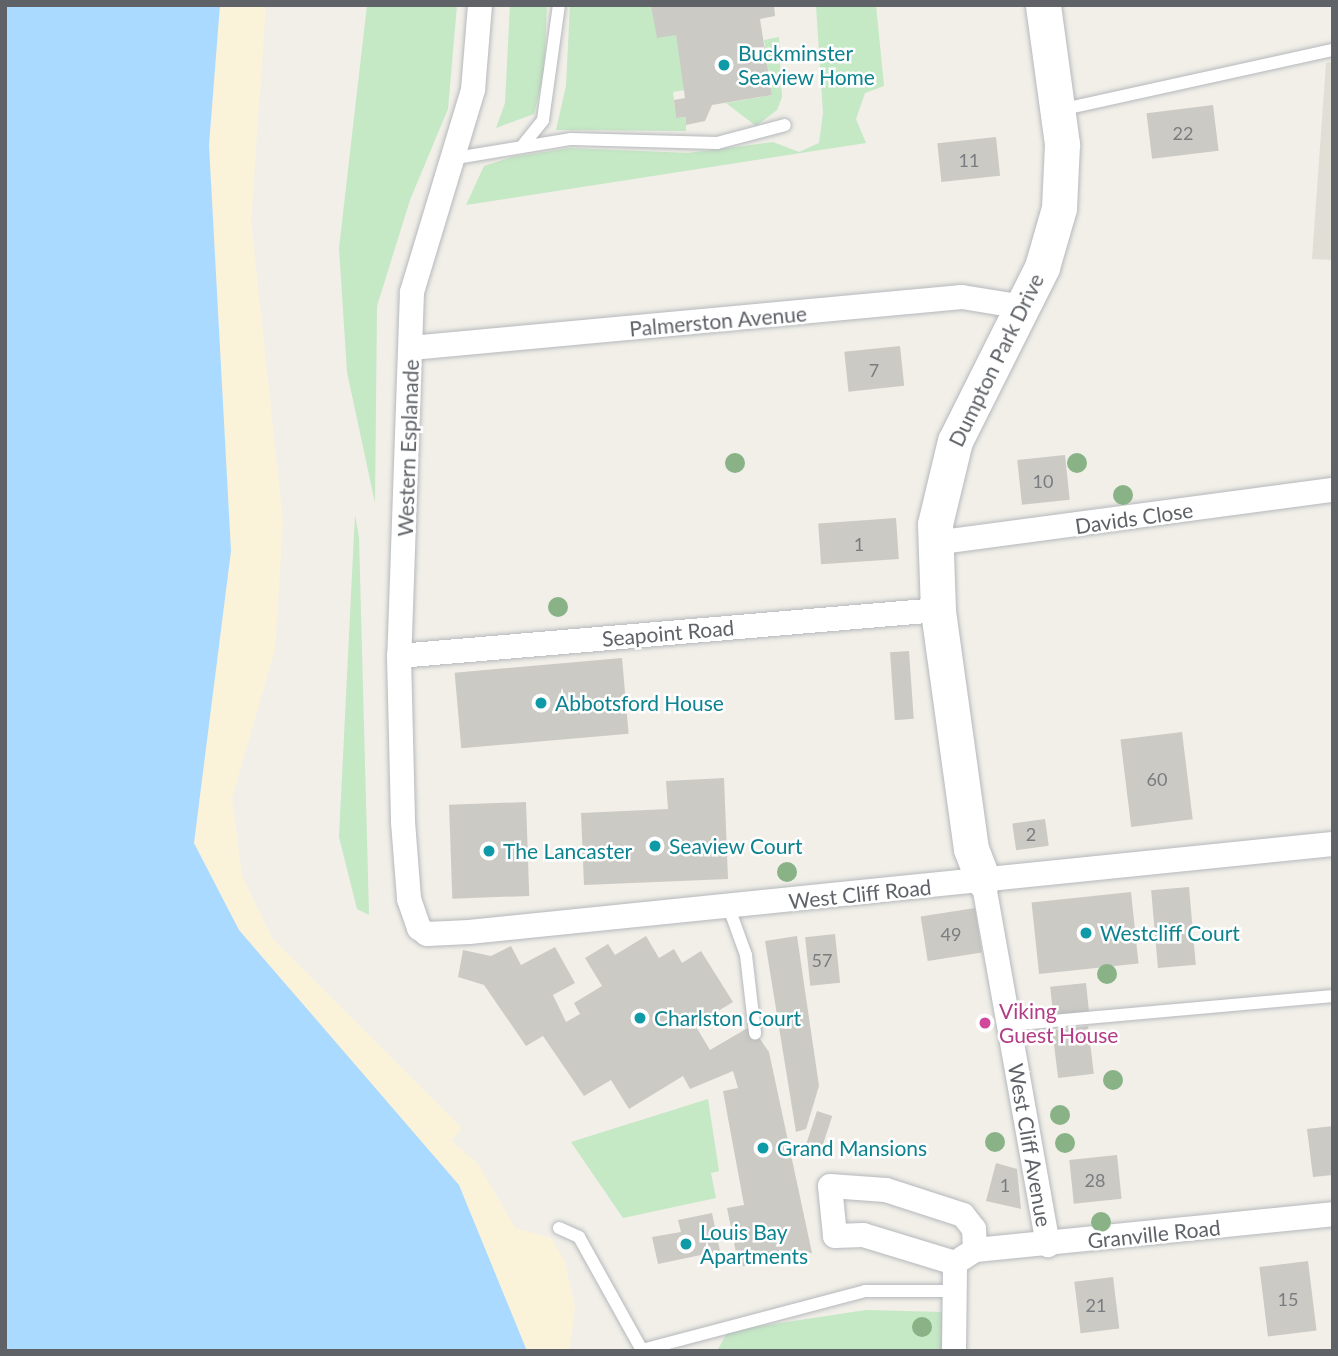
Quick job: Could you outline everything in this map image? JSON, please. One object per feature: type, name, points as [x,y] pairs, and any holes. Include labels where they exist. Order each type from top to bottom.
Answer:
[{"type":"street","name":"Western Esplanade","points":[[409,899],[399,656],[412,292],[456,158],[473,90],[480,5]]},
{"type":"street","name":"Dumpton Park Drive","points":[[983,880],[971,849],[938,610],[934,543],[955,441],[1024,306],[1059,208],[1059,110],[1043,5]]},
{"type":"street","name":"Palmerston Avenue","points":[[411,348],[962,297],[1024,306]]},
{"type":"street","name":"Davids Close","points":[[934,543],[1333,490]]},
{"type":"street","name":"Seapoint Road","points":[[399,656],[938,610]]},
{"type":"street","name":"West Cliff Road","points":[[409,899],[419,928],[440,935],[729,908],[1333,844]]},
{"type":"street","name":"West Cliff Avenue","points":[[983,880],[994,914],[1008,1025],[1048,1245]]},
{"type":"street","points":[[954,1351],[950,1291],[965,1256],[974,1229],[963,1215],[886,1190],[830,1186],[835,1236],[863,1235],[965,1256]]},
{"type":"street","name":"Granville Road","points":[[965,1256],[1333,1214]]},
{"type":"lane","points":[[523,145],[543,120],[559,5]]},
{"type":"lane","points":[[1059,110],[1333,50]]},
{"type":"lane","points":[[456,158],[571,139],[717,143],[785,125]]},
{"type":"lane","points":[[729,908],[746,955],[755,1033]]},
{"type":"lane","points":[[1008,1025],[1333,996]]},
{"type":"lane","points":[[559,1228],[579,1237],[642,1350],[865,1291],[950,1291]]},
{"type":"shaded area","points":[[1333,62],[1333,260],[1312,259],[1326,63]]},
{"type":"green space","points":[[367,5],[457,5],[448,109],[410,200],[377,306],[375,503],[347,372],[339,248]]},
{"type":"green space","points":[[510,5],[547,5],[544,73],[534,114],[496,128],[505,103]]},
{"type":"green space","points":[[570,5],[654,5],[676,35],[685,90],[673,92],[676,118],[686,117],[686,131],[556,130],[566,86]]},
{"type":"green space","points":[[816,5],[876,5],[884,86],[865,93],[856,119],[866,143],[466,205],[484,166],[512,157],[570,148],[688,153],[773,142],[799,152],[819,143],[823,113]]},
{"type":"green space","points":[[779,37],[782,97],[777,110],[756,126],[726,103],[772,95],[764,40]]},
{"type":"green space","points":[[355,515],[359,537],[369,915],[357,909],[339,837]]},
{"type":"green space","points":[[708,1099],[719,1171],[711,1173],[716,1198],[623,1218],[571,1142]]},
{"type":"green space","points":[[866,1310],[943,1312],[943,1351],[717,1351],[728,1331]]},
{"type":"sand","points":[[185,5],[266,5],[251,221],[283,522],[275,650],[232,798],[242,876],[272,938],[462,1128],[451,1141],[478,1164],[515,1228],[551,1238],[565,1261],[575,1309],[569,1351],[331,1351],[164,775]]},
{"type":"water","points":[[5,5],[220,5],[209,145],[231,551],[194,843],[239,930],[459,1185],[527,1351],[5,1351]]},
{"type":"building","name":"Buckminster Seaview Home","points":[[774,5],[775,16],[760,19],[772,95],[712,105],[705,121],[686,125],[686,117],[676,118],[674,100],[685,98],[676,35],[657,38],[651,6]]},
{"type":"building","points":[[1213,105],[1219,151],[1152,159],[1146,113]]},
{"type":"building","points":[[996,137],[1000,176],[941,182],[937,143]]},
{"type":"building","points":[[900,346],[904,386],[848,392],[844,352]]},
{"type":"building","points":[[1065,455],[1070,500],[1022,505],[1017,460]]},
{"type":"building","points":[[896,518],[899,559],[821,564],[818,523]]},
{"type":"building","points":[[909,651],[914,719],[895,720],[890,652]]},
{"type":"building","name":"Abbotsford House","points":[[622,658],[629,734],[461,748],[455,673]]},
{"type":"building","points":[[1182,732],[1193,819],[1131,827],[1120,740]]},
{"type":"building","name":"Seaview Court","points":[[724,778],[728,879],[584,885],[581,813],[668,809],[666,781]]},
{"type":"building","name":"The Lancaster","points":[[526,802],[529,896],[452,899],[449,805]]},
{"type":"building","points":[[1045,819],[1049,846],[1016,850],[1012,824]]},
{"type":"building","points":[[1189,887],[1196,965],[1158,968],[1151,890]]},
{"type":"building","name":"Westcliff Court","points":[[1131,892],[1139,964],[1039,974],[1032,902]]},
{"type":"building","points":[[975,908],[982,952],[928,961],[921,917]]},
{"type":"building","points":[[835,934],[840,983],[810,986],[805,937]]},
{"type":"building","name":"Charlston Court","points":[[646,936],[659,958],[674,949],[682,963],[701,951],[733,1002],[695,1025],[710,1050],[751,1026],[769,1052],[812,1253],[739,1267],[727,1208],[744,1205],[723,1091],[738,1088],[733,1071],[690,1089],[683,1076],[629,1109],[611,1080],[584,1096],[543,1036],[526,1046],[484,985],[458,977],[463,950],[491,956],[511,946],[521,965],[555,947],[575,983],[553,995],[566,1022],[580,1014],[574,1003],[602,986],[585,958],[608,944],[615,955]]},
{"type":"building","points":[[797,936],[819,1086],[806,1129],[796,1132],[765,941]]},
{"type":"building","points":[[1086,983],[1089,1013],[1053,1017],[1050,987]]},
{"type":"building","points":[[1088,1026],[1094,1074],[1058,1078],[1052,1030]]},
{"type":"building","points":[[817,1111],[832,1116],[821,1149],[806,1144]]},
{"type":"building","points":[[1333,1126],[1333,1175],[1313,1177],[1307,1129]]},
{"type":"building","points":[[1117,1155],[1122,1199],[1074,1204],[1069,1160]]},
{"type":"building","points":[[996,1163],[1017,1169],[1021,1209],[986,1201]]},
{"type":"building","name":"Louis Bay Apartments","points":[[712,1213],[720,1251],[658,1264],[652,1237],[681,1232],[678,1220]]},
{"type":"building","points":[[1308,1261],[1317,1330],[1268,1336],[1259,1267]]},
{"type":"building","points":[[1113,1277],[1119,1329],[1081,1333],[1074,1282]]},
{"type":"place","name":"Buckminster Seaview Home","points":[[724,65]]},
{"type":"place","name":"Abbotsford House","points":[[541,703]]},
{"type":"place","name":"Seaview Court","points":[[655,846]]},
{"type":"place","name":"The Lancaster","points":[[489,851]]},
{"type":"place","name":"Westcliff Court","points":[[1086,933]]},
{"type":"place","name":"Charlston Court","points":[[640,1018]]},
{"type":"place","name":"Viking Guest House","points":[[985,1023]]},
{"type":"place","name":"Grand Mansions","points":[[763,1148]]},
{"type":"place","name":"Louis Bay Apartments","points":[[686,1244]]}]
